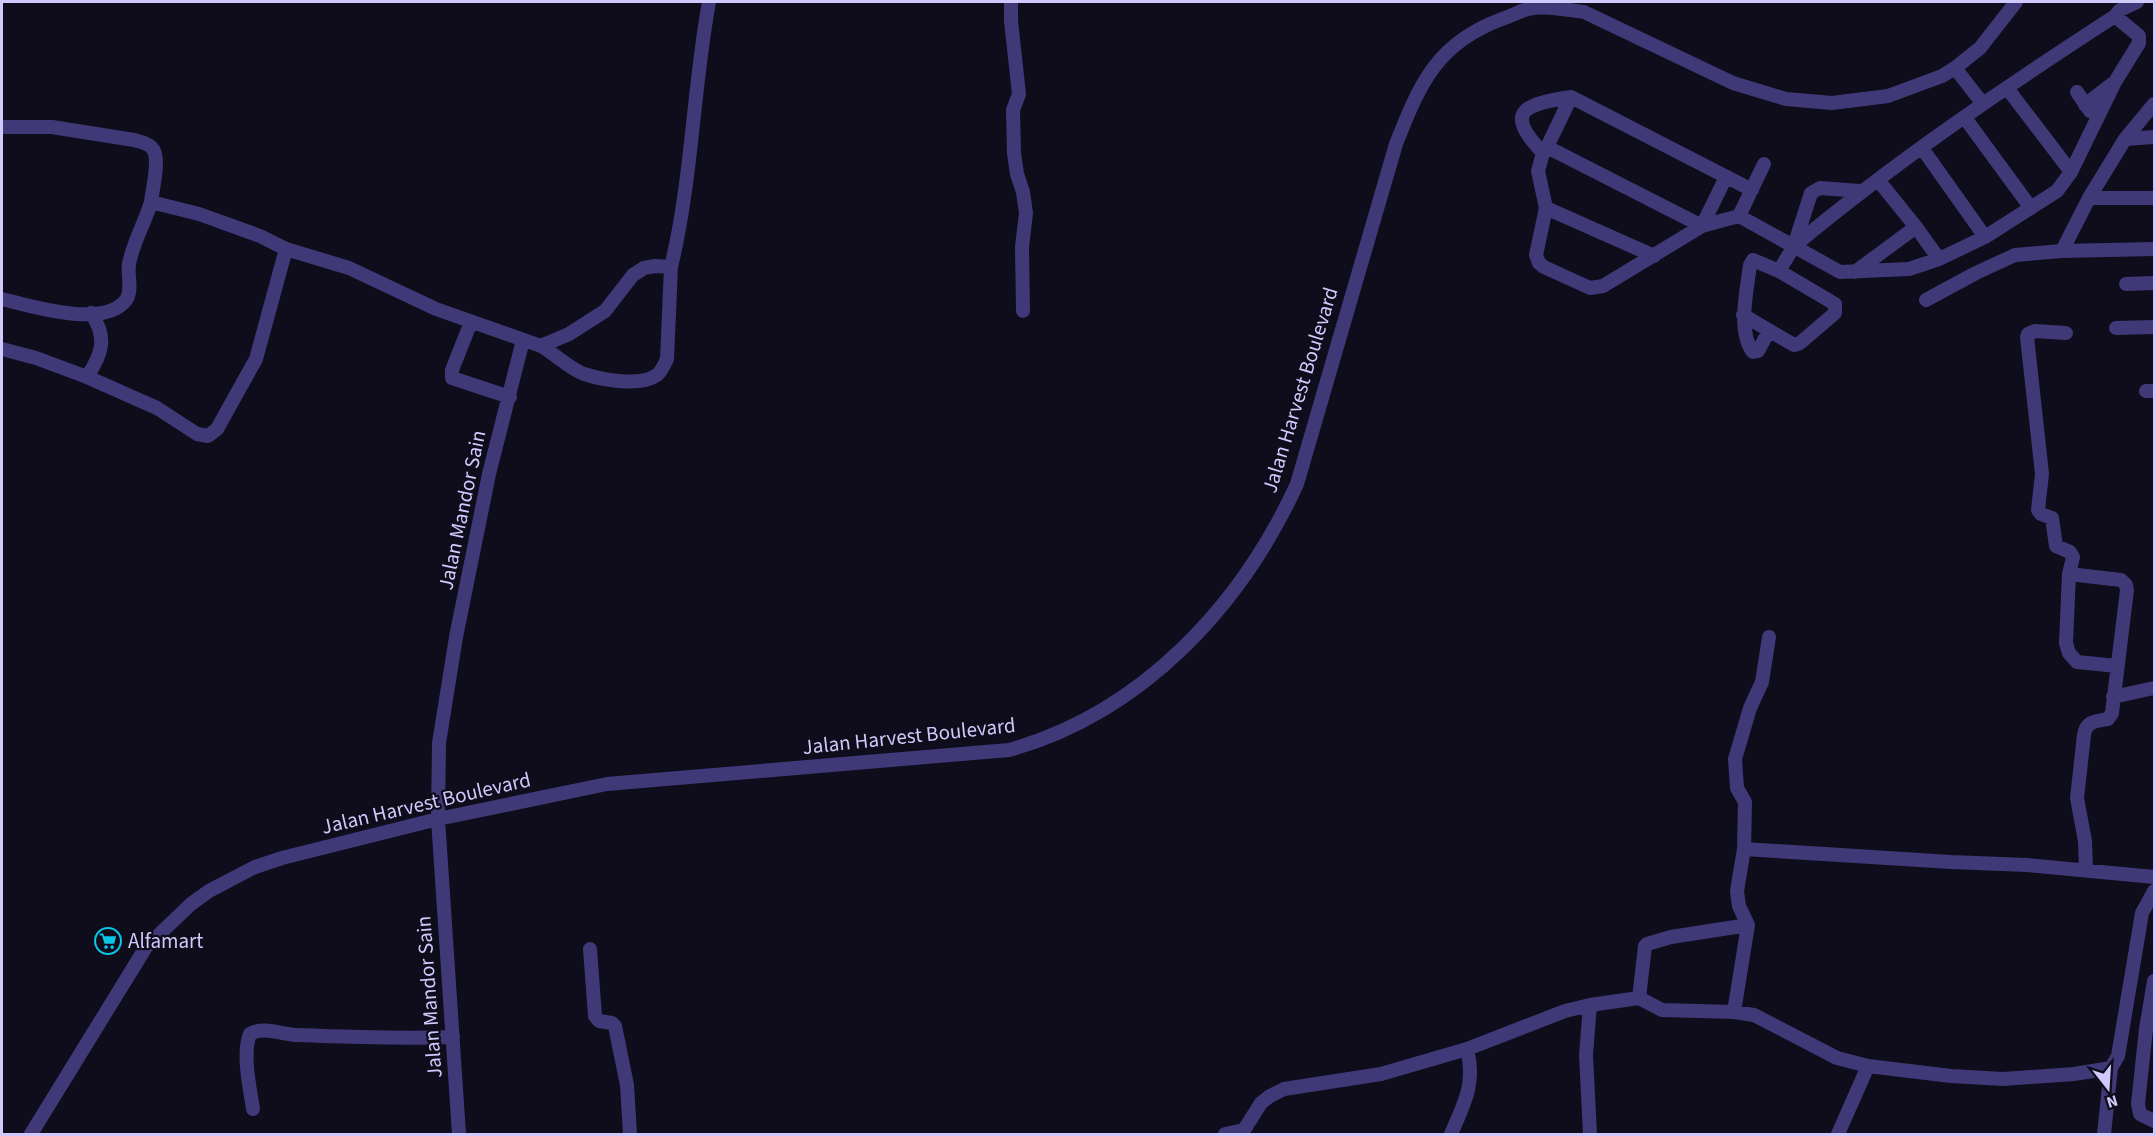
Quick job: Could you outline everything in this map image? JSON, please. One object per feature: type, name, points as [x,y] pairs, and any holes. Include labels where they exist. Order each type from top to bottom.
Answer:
[{"type":"street","points":[[151,202],[199,214],[260,236],[286,249],[349,268],[436,309],[542,346],[583,373],[624,381],[643,381],[657,375],[667,359],[671,267],[686,175],[708,2]]},
{"type":"street","points":[[1011,2],[1019,94],[1013,110],[1014,153],[1026,213],[1022,247],[1023,311]]},
{"type":"street","name":"Jalan Harvest Boulevard","points":[[31,1134],[146,947],[191,904],[209,891],[255,867],[282,858],[438,819],[607,784],[1009,750],[1063,732],[1123,698],[1153,675],[1211,619],[1259,556],[1279,524],[1297,484],[1396,144],[1412,103],[1433,66],[1447,51],[1485,25],[1530,5],[1584,12],[1733,83],[1786,99],[1832,103],[1888,96],[1955,68],[1980,48],[2016,2]]},
{"type":"street","points":[[1786,259],[1860,191],[2120,9],[2137,2]]},
{"type":"street","points":[[1769,331],[1758,351],[1753,352],[1748,343],[1743,315],[1750,265],[1753,260],[1786,259],[1840,272],[1909,269],[1939,259],[1985,237],[2057,191],[2071,172],[2115,82],[2140,39],[2120,9]]},
{"type":"street","points":[[1955,68],[1983,104]]},
{"type":"street","points":[[2085,105],[2115,82]]},
{"type":"street","points":[[2007,88],[2071,172]]},
{"type":"street","points":[[2077,92],[2097,120]]},
{"type":"street","points":[[1571,97],[1545,150],[1538,171],[1546,208],[1536,255],[1537,260],[1544,267],[1590,288],[1603,286],[1702,226],[1739,216],[1764,164]]},
{"type":"street","points":[[1702,226],[1545,150],[1530,139],[1522,121],[1523,112],[1528,107],[1571,97],[1752,190]]},
{"type":"street","points":[[2126,139],[2154,135],[2151,108]]},
{"type":"street","points":[[2062,251],[2089,198],[2126,139],[2151,108]]},
{"type":"street","points":[[1965,118],[2031,208]]},
{"type":"street","points":[[2,127],[52,127],[134,140],[152,148],[157,159],[151,202],[129,265],[129,294],[122,304],[79,315],[51,312],[2,299]]},
{"type":"street","points":[[1922,148],[1985,237]]},
{"type":"street","points":[[1702,226],[1726,177]]},
{"type":"street","points":[[1878,180],[1939,259]]},
{"type":"street","points":[[1786,259],[1814,190],[1820,188],[1860,191]]},
{"type":"street","points":[[2089,198],[2154,198]]},
{"type":"street","points":[[1546,208],[1654,256]]},
{"type":"street","points":[[1739,216],[1833,302],[1836,308],[1835,313],[1797,344],[1791,344],[1743,315]]},
{"type":"street","points":[[1855,272],[1916,227]]},
{"type":"street","points":[[2,349],[36,358],[87,377],[158,408],[203,437],[213,434],[256,359],[286,249]]},
{"type":"street","points":[[1926,300],[2005,258],[2062,251],[2154,249]]},
{"type":"street","points":[[542,346],[569,334],[605,311],[633,275],[644,268],[671,267]]},
{"type":"street","points":[[2126,284],[2154,283]]},
{"type":"street","points":[[87,377],[96,363],[101,347],[100,328],[91,313]]},
{"type":"street","points":[[471,322],[452,370],[452,378],[510,397]]},
{"type":"street","points":[[2116,328],[2154,327]]},
{"type":"street","points":[[2066,333],[2036,331],[2028,334],[2027,338],[2042,474],[2038,510],[2041,514],[2052,518],[2056,546],[2070,552],[2073,557],[2069,574],[2066,643],[2069,653],[2077,662],[2117,666]]},
{"type":"street","name":"Jalan Mandor Sain","points":[[459,1134],[438,819],[439,743],[447,690],[489,474],[523,340]]},
{"type":"street","points":[[2069,574],[2121,580],[2126,585],[2122,638],[2111,717],[2092,722],[2086,726],[2084,735],[2077,798],[2085,841],[2086,870]]},
{"type":"street","points":[[1734,1012],[1748,925],[1739,906],[1737,891],[1744,849],[1746,802],[1737,788],[1735,759],[1750,708],[1762,682],[1769,638]]},
{"type":"street","points":[[2113,697],[2154,688]]},
{"type":"street","points":[[1744,849],[2027,865],[2154,877]]},
{"type":"street","points":[[2104,1134],[2111,1068],[2118,1056],[2142,914],[2154,891]]},
{"type":"street","points":[[1639,998],[1647,944],[1671,937],[1748,925]]},
{"type":"street","points":[[590,949],[595,1016],[599,1021],[612,1023],[615,1026],[627,1085],[630,1134]]},
{"type":"street","points":[[2154,982],[2148,1074],[2139,1110],[2143,1116],[2154,1121]]},
{"type":"street","points":[[1225,1134],[1244,1130],[1261,1103],[1284,1089],[1381,1074],[1467,1049],[1565,1011],[1639,998],[1662,1010],[1734,1012],[1754,1015],[1838,1059],[1868,1066],[1951,1076],[2003,1079],[2074,1074],[2111,1068]]},
{"type":"street","points":[[1590,1005],[1586,1055],[1590,1134]]},
{"type":"street","points":[[253,1109],[248,1049],[250,1034],[256,1031],[288,1035],[375,1038],[453,1037]]},
{"type":"street","points":[[1451,1134],[1468,1091],[1471,1075],[1467,1049]]},
{"type":"street","points":[[1838,1134],[1868,1066]]},
{"type":"place","name":"Alfamart","points":[[108,941]]}]
